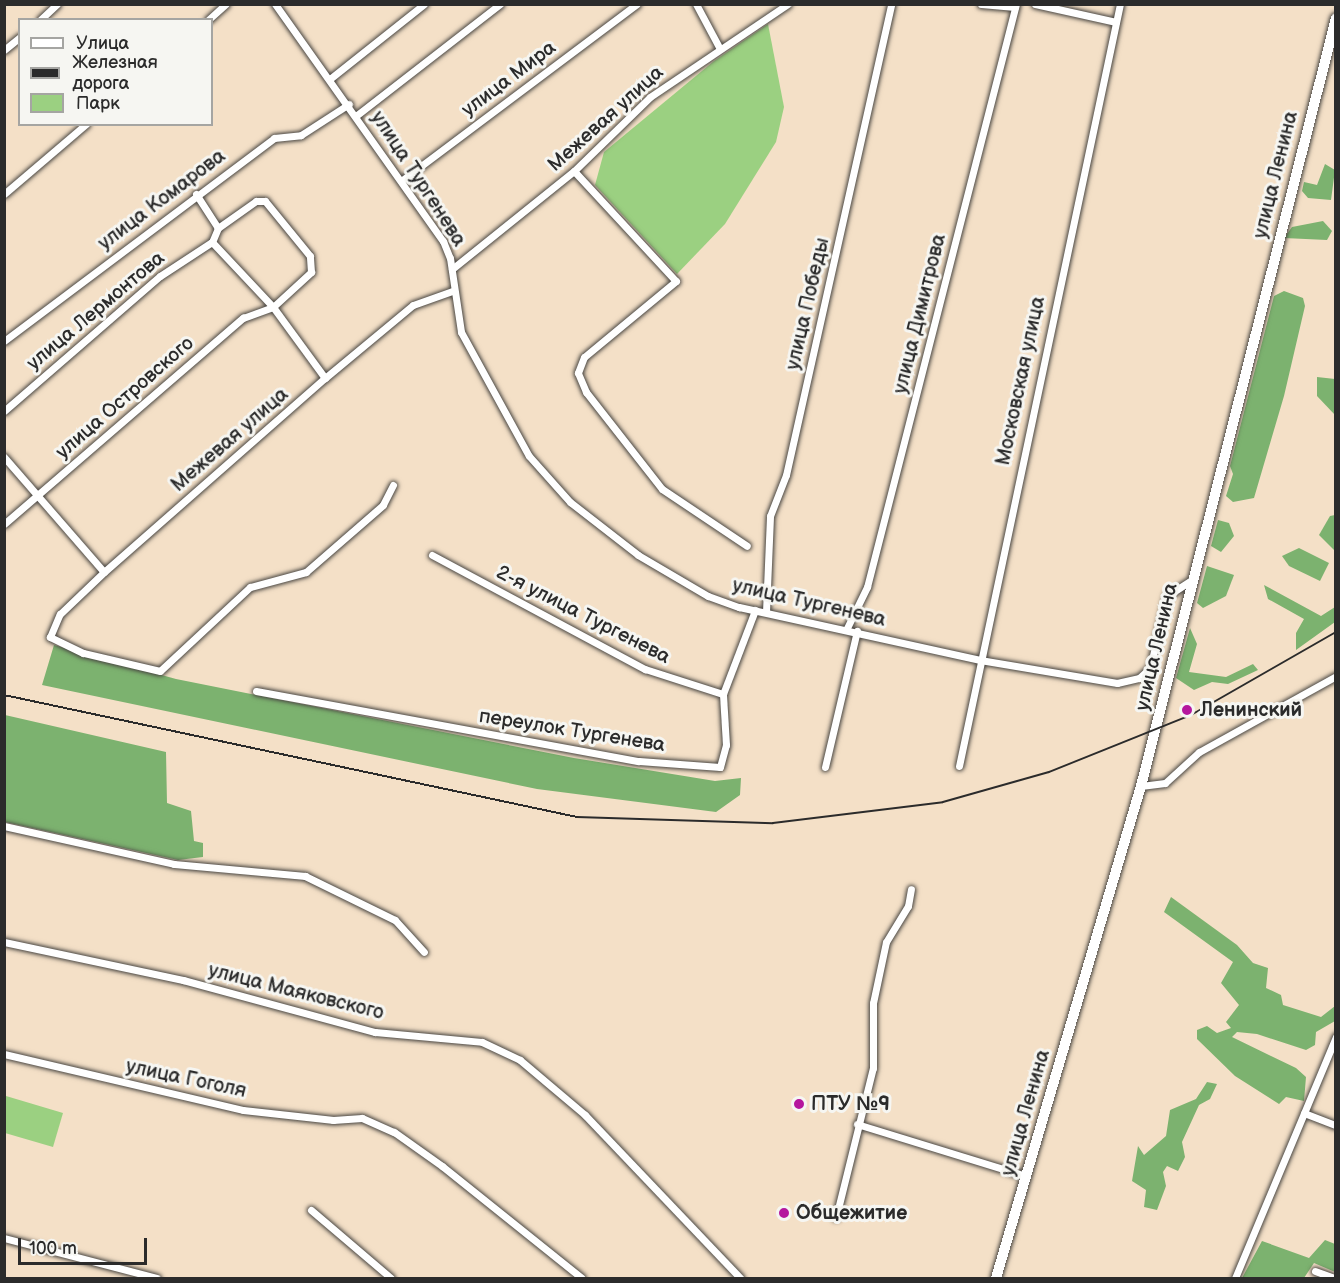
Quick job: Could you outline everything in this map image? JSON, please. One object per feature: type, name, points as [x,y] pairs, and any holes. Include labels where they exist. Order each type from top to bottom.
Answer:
[{"type":"main road","name":"улица Ленина","points":[[996,1278],[1141,786],[1190,581],[1335,18]]},
{"type":"street","points":[[42,18],[57,4]]},
{"type":"street","points":[[210,18],[226,4]]},
{"type":"street","name":"улица Тургенева","points":[[275,4],[331,78],[443,241],[452,269],[452,291],[461,332],[492,393],[529,456],[570,502],[607,534],[682,582],[755,610],[847,628],[981,660],[1117,683],[1139,678],[1150,668],[1167,596],[1190,581]]},
{"type":"street","points":[[331,78],[424,4]]},
{"type":"street","points":[[357,115],[500,4]]},
{"type":"street","name":"улица Мира","points":[[401,181],[637,4]]},
{"type":"street","points":[[696,4],[719,47]]},
{"type":"street","name":"Межевая улица","points":[[452,269],[574,171],[650,97],[719,47],[788,4]]},
{"type":"street","name":"улица Победы","points":[[766,612],[770,516],[786,475],[891,4]]},
{"type":"street","points":[[981,4],[1015,6]]},
{"type":"street","points":[[1035,4],[1116,22]]},
{"type":"street","name":"Московская улица","points":[[959,766],[1120,4]]},
{"type":"street","name":"улица Димитрова","points":[[847,628],[867,587],[1015,6]]},
{"type":"street","points":[[4,50],[18,39]]},
{"type":"street","points":[[1324,61],[1335,64]]},
{"type":"street","name":"улица Комарова","points":[[4,341],[196,194],[274,138],[301,135],[349,104]]},
{"type":"street","points":[[4,194],[84,126]]},
{"type":"street","points":[[574,171],[676,281],[584,357],[578,373],[586,392],[662,489],[747,546]]},
{"type":"street","points":[[196,194],[218,228]]},
{"type":"street","points":[[273,307],[306,279],[310,256],[265,201],[256,201],[218,228],[212,242],[273,307],[325,378]]},
{"type":"street","name":"улица Лермонтова","points":[[4,411],[160,276],[212,242]]},
{"type":"street","name":"Межевая улица","points":[[393,485],[383,505],[306,572],[250,587],[160,671],[83,652],[50,637],[60,614],[104,572],[325,378],[413,305],[452,291]]},
{"type":"street","name":"улица Островского","points":[[4,524],[243,318],[273,307]]},
{"type":"street","points":[[4,458],[104,572]]},
{"type":"street","name":"2-я улица Тургенева","points":[[432,555],[645,669],[723,694]]},
{"type":"street","name":"переулок Тургенева","points":[[256,691],[639,761],[720,767],[726,745],[723,694],[755,610]]},
{"type":"street","points":[[825,767],[857,631]]},
{"type":"street","points":[[1141,786],[1165,783],[1199,752],[1335,676]]},
{"type":"street","points":[[4,825],[174,864],[305,876],[394,920],[424,952]]},
{"type":"street","points":[[836,1217],[857,1124],[873,1068],[873,1003],[886,942],[908,906],[911,889]]},
{"type":"street","name":"улица Маяковского","points":[[4,942],[183,980],[375,1032],[482,1042],[520,1060],[585,1115],[740,1278]]},
{"type":"street","points":[[1235,1278],[1335,1036]]},
{"type":"street","name":"улица Гоголя","points":[[4,1054],[243,1110],[333,1120],[362,1118],[394,1132],[442,1166],[582,1278]]},
{"type":"street","points":[[1304,1113],[1335,1125]]},
{"type":"street","points":[[857,1124],[1026,1176]]},
{"type":"street","points":[[311,1210],[391,1278]]},
{"type":"street","points":[[4,1238],[157,1278]]},
{"type":"street","points":[[1315,1271],[1334,1278]]},
{"type":"green space","points":[[768,24],[784,107],[776,142],[725,224],[677,274],[595,185],[604,152],[714,61]]},
{"type":"green space","points":[[1325,164],[1335,170],[1331,200],[1308,198],[1302,191],[1304,182],[1317,185]]},
{"type":"green space","points":[[1323,221],[1332,231],[1327,240],[1284,238],[1292,227]]},
{"type":"green space","points":[[1284,291],[1303,298],[1305,306],[1284,396],[1254,498],[1233,502],[1226,496],[1233,474],[1230,466],[1274,296]]},
{"type":"green space","points":[[1317,377],[1335,379],[1335,415],[1317,396]]},
{"type":"green space","points":[[1336,515],[1335,551],[1319,535],[1330,516]]},
{"type":"green space","points":[[1218,520],[1229,523],[1234,536],[1221,552],[1211,546]]},
{"type":"green space","points":[[1299,548],[1329,563],[1320,581],[1289,566],[1282,556]]},
{"type":"green space","points":[[1207,566],[1234,575],[1226,596],[1203,608],[1197,603]]},
{"type":"green space","points":[[1264,585],[1321,616],[1335,607],[1335,622],[1296,650],[1296,633],[1304,619],[1268,599]]},
{"type":"green space","points":[[1190,628],[1197,644],[1189,672],[1226,677],[1253,664],[1258,670],[1228,684],[1212,682],[1194,690],[1176,678]]},
{"type":"green space","points":[[54,645],[176,679],[574,758],[715,781],[741,778],[740,795],[716,812],[537,789],[42,685]]},
{"type":"green space","points":[[5,715],[166,752],[167,803],[191,811],[194,841],[203,843],[203,857],[178,860],[5,822]]},
{"type":"green space","points":[[1171,897],[1237,945],[1253,963],[1268,968],[1266,988],[1281,995],[1283,1005],[1321,1017],[1335,1006],[1335,1021],[1316,1032],[1315,1045],[1306,1050],[1257,1034],[1237,1032],[1232,1037],[1296,1068],[1306,1077],[1304,1101],[1286,1097],[1279,1104],[1235,1076],[1197,1039],[1197,1030],[1207,1026],[1217,1033],[1231,1028],[1226,1022],[1239,1005],[1221,983],[1233,962],[1164,912]]},
{"type":"green space","points":[[1207,1082],[1217,1084],[1210,1099],[1199,1105],[1182,1142],[1185,1157],[1178,1171],[1167,1166],[1163,1172],[1166,1186],[1157,1210],[1144,1207],[1146,1190],[1132,1181],[1138,1146],[1144,1155],[1166,1136],[1170,1110],[1196,1099]]},
{"type":"green space","points":[[6,1096],[63,1113],[53,1147],[5,1133]]},
{"type":"green space","points":[[1325,1240],[1335,1244],[1335,1272],[1314,1263],[1304,1278],[1242,1278],[1262,1241],[1309,1258]]},
{"type":"railway","points":[[4,695],[577,817],[773,823],[943,802],[1049,772],[1191,715],[1336,632]]},
{"type":"place","name":"Ленинский","points":[[1187,710]]},
{"type":"place","name":"ПТУ №9","points":[[799,1104]]},
{"type":"place","name":"Общежитие","points":[[784,1213]]}]
